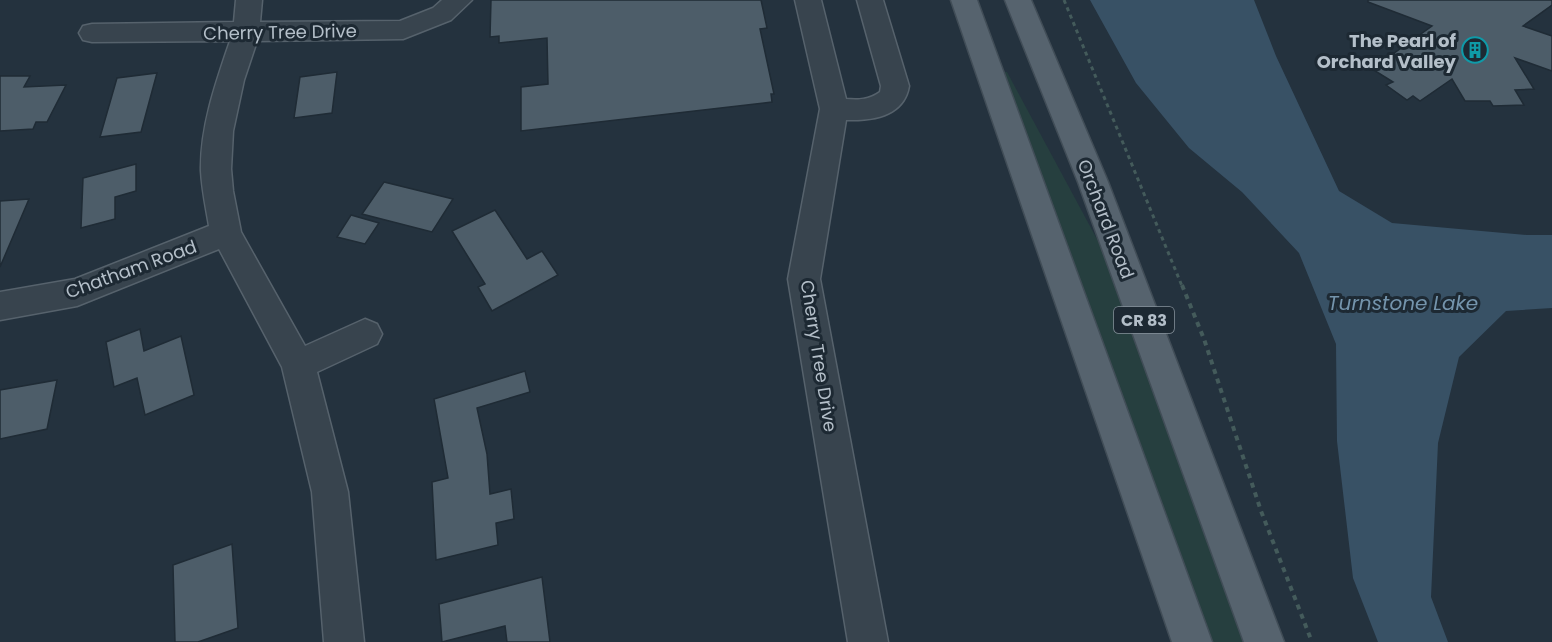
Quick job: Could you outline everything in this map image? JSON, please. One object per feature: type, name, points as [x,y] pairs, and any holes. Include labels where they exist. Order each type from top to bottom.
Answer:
[{"type":"main road","points":[[963,0],[1191,642]]},
{"type":"main road","name":"Orchard Road","points":[[1018,0],[1093,182],[1264,642]]},
{"type":"street","points":[[249,0],[246,33],[230,80],[219,130],[216,169],[226,234],[298,366],[330,492],[344,642]]},
{"type":"street","points":[[246,33],[271,0]]},
{"type":"street","name":"Cherry Tree Drive","points":[[92,33],[404,30],[442,14],[459,0]]},
{"type":"street","name":"Cherry Tree Drive","points":[[808,0],[834,109],[804,279],[868,642]]},
{"type":"street","points":[[834,109],[854,111],[884,106],[893,97],[895,86],[870,0]]},
{"type":"street","name":"Chatham Road","points":[[0,306],[76,292],[226,234]]},
{"type":"street","points":[[298,366],[365,334]]},
{"type":"path","points":[[1064,0],[1204,339],[1261,511],[1312,642]]},
{"type":"green space","points":[[1003,72],[1007,72],[1105,254],[1243,642],[1212,642]]},
{"type":"water","name":"Turnstone Lake","points":[[1090,0],[1254,0],[1276,56],[1339,191],[1392,223],[1527,235],[1552,235],[1552,308],[1506,311],[1459,357],[1438,443],[1431,597],[1448,642],[1378,642],[1353,578],[1337,441],[1336,344],[1299,253],[1242,192],[1189,148],[1136,83]]},
{"type":"building","points":[[491,0],[761,0],[767,28],[760,29],[774,94],[771,94],[772,102],[521,131],[521,87],[548,84],[547,38],[499,43],[499,36],[490,37]]},
{"type":"building","name":"The Pearl of Orchard Valley","points":[[1368,0],[1552,0],[1552,5],[1523,26],[1552,36],[1552,71],[1515,58],[1534,89],[1515,90],[1524,105],[1493,106],[1490,101],[1465,101],[1452,79],[1420,101],[1413,96],[1407,100],[1386,85],[1393,82],[1372,69],[1432,26],[1368,2]]},
{"type":"building","points":[[337,72],[332,113],[294,118],[300,77]]},
{"type":"building","points":[[157,73],[141,132],[100,137],[117,78]]},
{"type":"building","points":[[0,76],[30,76],[24,87],[66,85],[47,122],[36,122],[33,129],[0,131]]},
{"type":"building","points":[[136,164],[136,191],[115,197],[115,219],[81,228],[83,178]]},
{"type":"building","points":[[384,182],[453,199],[432,232],[362,214]]},
{"type":"building","points":[[29,199],[0,267],[0,201]]},
{"type":"building","points":[[495,210],[527,259],[542,251],[558,275],[492,311],[478,287],[485,284],[452,231]]},
{"type":"building","points":[[351,215],[379,223],[365,244],[337,237]]},
{"type":"building","points":[[140,329],[144,351],[181,336],[194,395],[145,415],[137,378],[114,387],[106,342]]},
{"type":"building","points":[[525,371],[530,392],[477,408],[487,454],[490,494],[511,489],[514,519],[496,523],[498,545],[436,560],[432,482],[448,478],[434,399]]},
{"type":"building","points":[[57,380],[47,429],[0,439],[0,390]]},
{"type":"building","points":[[232,544],[238,628],[198,642],[175,642],[173,565]]},
{"type":"building","points":[[542,577],[550,642],[507,642],[505,626],[442,642],[439,604]]},
{"type":"place","name":"The Pearl of Orchard Valley","points":[[1475,50]]}]
